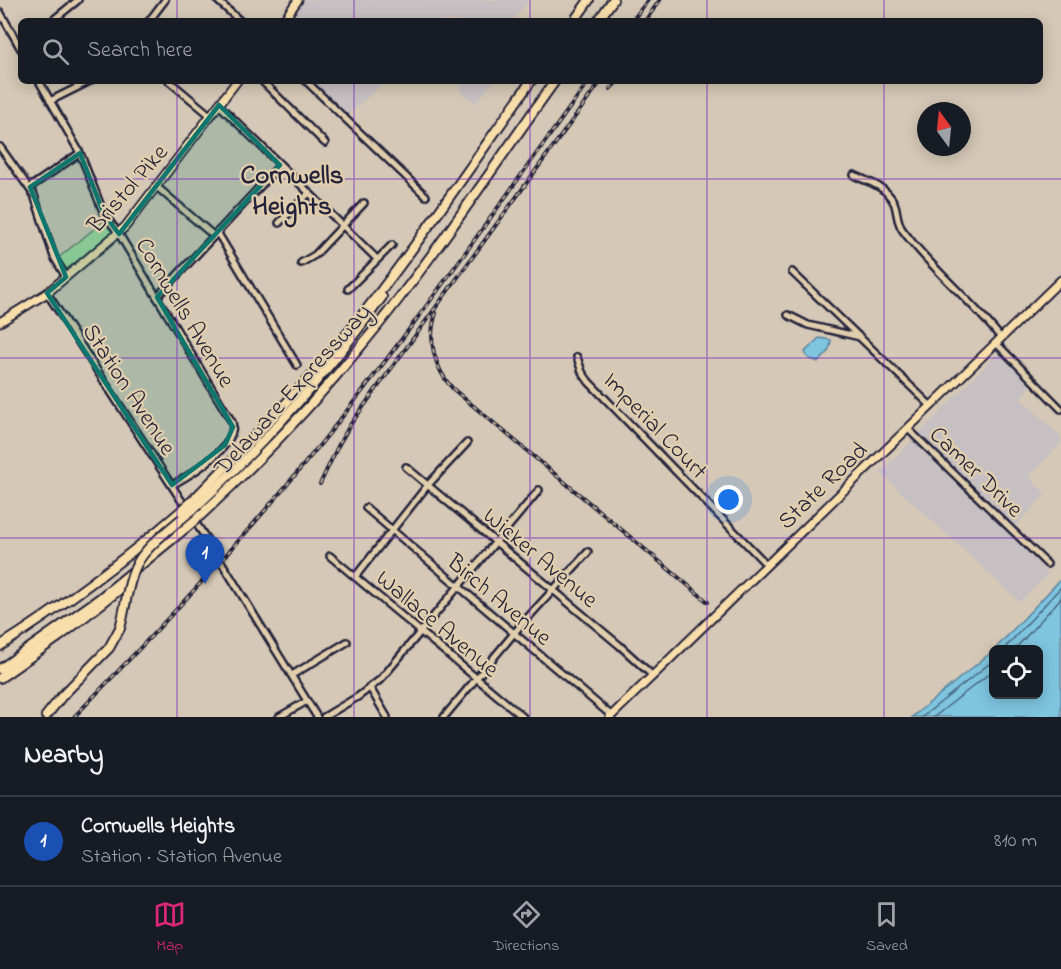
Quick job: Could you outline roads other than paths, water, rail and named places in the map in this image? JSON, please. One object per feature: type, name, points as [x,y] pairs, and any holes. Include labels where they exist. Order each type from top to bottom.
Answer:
[{"type":"highway","points":[[576,18],[589,0]]},
{"type":"highway","points":[[600,18],[613,0]]},
{"type":"highway","points":[[46,716],[62,696],[109,648],[120,628],[132,576],[139,560],[194,503],[264,441],[323,375],[431,228],[445,201],[529,84]]},
{"type":"highway","name":"Delaware Expressway","points":[[0,669],[74,618],[152,557],[201,515],[306,411],[362,346],[553,84]]},
{"type":"highway","points":[[0,646],[92,581],[180,510],[194,503]]},
{"type":"highway","points":[[0,678],[42,650],[132,580],[152,557]]},
{"type":"main road","points":[[285,18],[298,0]]},
{"type":"main road","name":"Bristol Pike","points":[[0,322],[47,293],[119,234],[235,84]]},
{"type":"main road","name":"State Road","points":[[611,716],[1061,280]]},
{"type":"street","points":[[56,18],[78,0]]},
{"type":"street","points":[[151,18],[165,0]]},
{"type":"street","points":[[217,0],[237,18]]},
{"type":"street","points":[[0,12],[18,44]]},
{"type":"street","name":"Cornwells Avenue","points":[[41,84],[80,153],[104,214],[119,234],[232,422],[232,434],[228,442],[172,485]]},
{"type":"street","points":[[50,101],[84,84]]},
{"type":"street","points":[[173,84],[211,116]]},
{"type":"street","points":[[265,84],[325,143]]},
{"type":"street","points":[[309,84],[426,196]]},
{"type":"street","points":[[219,105],[377,260]]},
{"type":"street","points":[[0,147],[30,187],[37,201],[54,257],[66,277]]},
{"type":"street","points":[[30,187],[80,153]]},
{"type":"street","points":[[157,297],[280,165]]},
{"type":"street","points":[[854,175],[877,185],[888,194],[895,204],[900,225],[906,235],[934,267],[988,321],[999,341],[1061,409]]},
{"type":"street","points":[[157,187],[216,234],[297,365]]},
{"type":"street","points":[[279,223],[309,194]]},
{"type":"street","points":[[301,263],[315,255],[364,203]]},
{"type":"street","points":[[348,289],[392,245]]},
{"type":"street","points":[[792,272],[932,406]]},
{"type":"street","name":"Station Avenue","points":[[47,293],[172,485],[317,717]]},
{"type":"street","points":[[788,315],[808,325],[861,338]]},
{"type":"street","name":"Imperial Court","points":[[577,357],[582,372],[589,382],[767,565]]},
{"type":"street","name":"Camer Drive","points":[[908,429],[1047,564]]},
{"type":"street","points":[[355,577],[390,530],[467,442]]},
{"type":"street","name":"Wicker Avenue","points":[[406,467],[653,676]]},
{"type":"street","points":[[324,717],[381,679],[539,490]]},
{"type":"street","name":"Birch Avenue","points":[[366,508],[611,716]]},
{"type":"street","points":[[444,717],[552,590],[588,552]]},
{"type":"street","name":"Wallace Avenue","points":[[330,556],[523,717]]},
{"type":"street","points":[[292,675],[347,642]]},
{"type":"street","points":[[370,688],[387,717]]},
{"type":"street","points":[[279,717],[307,701]]},
{"type":"water","points":[[819,338],[831,340],[830,347],[818,362],[808,358],[805,352]]},
{"type":"water","points":[[1061,579],[1061,717],[912,717],[989,654],[989,699],[1043,699],[1043,645],[999,645]]},
{"type":"railway","points":[[634,18],[648,0]]},
{"type":"railway","points":[[647,18],[660,0]]},
{"type":"railway","points":[[74,717],[201,582],[323,441],[425,308],[587,84]]},
{"type":"railway","points":[[320,484],[350,425],[599,84]]},
{"type":"railway","points":[[610,89],[615,84]]},
{"type":"railway","points":[[436,313],[432,333],[434,353],[441,372],[453,389],[708,602]]},
{"type":"place","name":"Cornwells Heights","points":[[205,584]]},
{"type":"district","name":"Cornwells Heights","points":[[292,190]]}]
